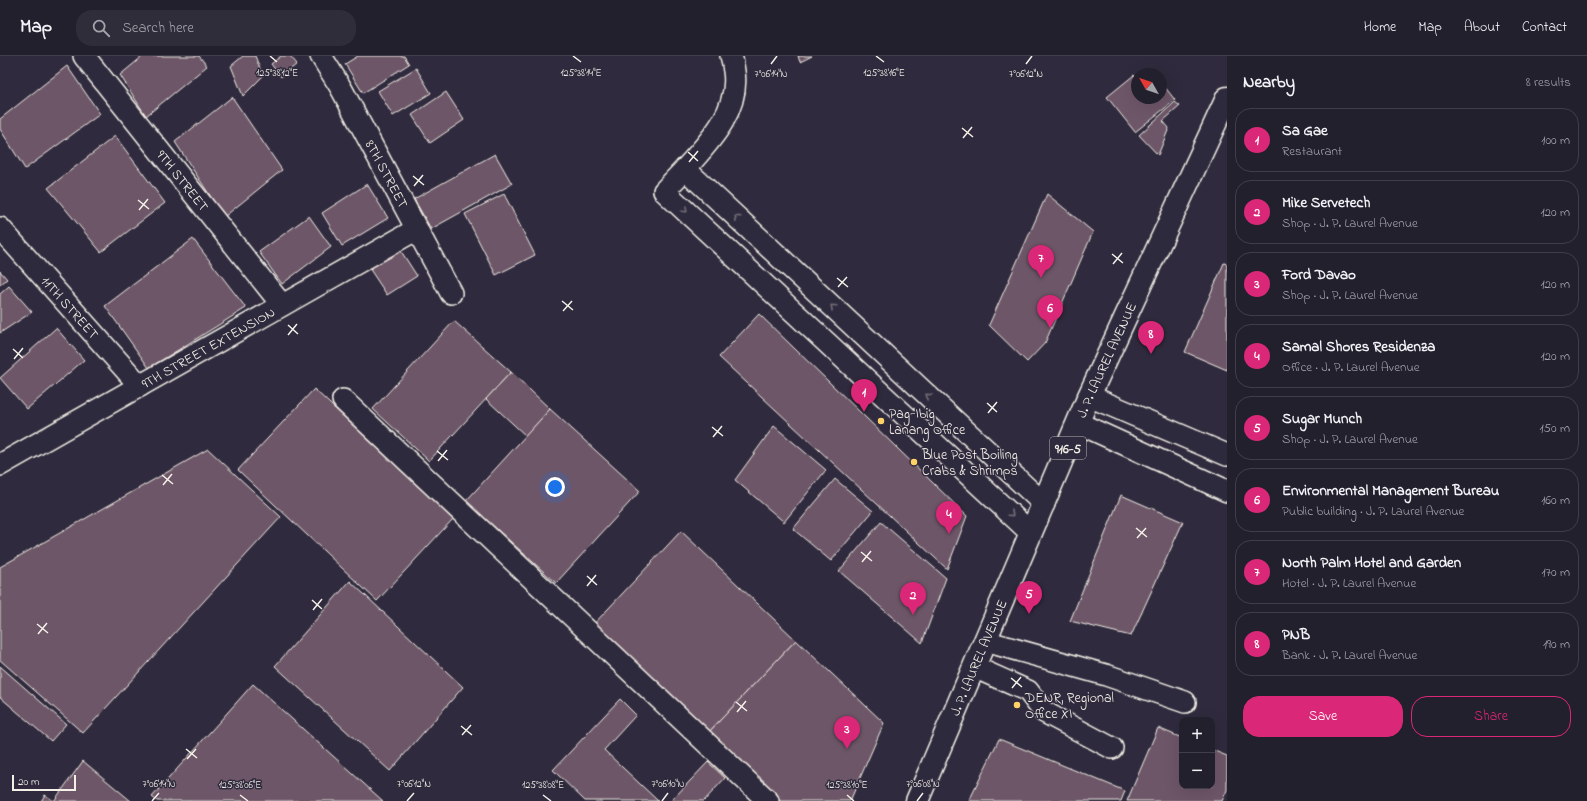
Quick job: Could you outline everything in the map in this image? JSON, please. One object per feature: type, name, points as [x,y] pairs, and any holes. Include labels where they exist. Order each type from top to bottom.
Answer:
[{"type":"main road","name":"J. P. LAUREL AVENUE","points":[[917,801],[1089,396],[1227,98]]},
{"type":"street","name":"9TH STREET","points":[[84,56],[282,306]]},
{"type":"street","name":"8TH STREET","points":[[321,56],[341,88],[451,293]]},
{"type":"street","points":[[731,56],[736,82],[729,111],[713,137],[664,191],[1031,533]]},
{"type":"street","points":[[685,169],[1044,504]]},
{"type":"street","name":"11TH STREET","points":[[0,228],[140,386]]},
{"type":"street","name":"9TH STREET EXTENSION","points":[[0,465],[417,229]]},
{"type":"street","points":[[791,309],[812,287]]},
{"type":"street","points":[[1089,396],[1227,455]]},
{"type":"street","points":[[343,400],[768,801]]},
{"type":"street","points":[[1078,424],[1227,491]]},
{"type":"street","points":[[985,641],[1106,675],[1185,702]]},
{"type":"street","points":[[974,667],[1028,691],[1044,712],[1112,748]]},
{"type":"building","points":[[143,56],[199,56],[207,66],[146,116],[120,75]]},
{"type":"building","points":[[243,56],[255,56],[263,76],[243,96],[231,66]]},
{"type":"building","points":[[281,56],[290,56],[297,64],[281,77],[271,64]]},
{"type":"building","points":[[358,56],[404,56],[409,64],[363,93],[345,64]]},
{"type":"building","points":[[798,56],[812,56],[800,62]]},
{"type":"building","points":[[67,66],[100,114],[25,169],[0,129],[0,119]]},
{"type":"building","points":[[416,68],[431,93],[393,116],[378,91]]},
{"type":"building","points":[[1131,77],[1131,104],[1167,104],[1167,90],[1175,100],[1135,132],[1107,97]]},
{"type":"building","points":[[446,92],[464,120],[430,143],[412,115]]},
{"type":"building","points":[[232,97],[282,170],[224,217],[175,142]]},
{"type":"building","points":[[1175,102],[1180,106],[1163,121],[1169,128],[1158,155],[1139,135]]},
{"type":"building","points":[[115,136],[165,203],[101,252],[48,188]]},
{"type":"building","points":[[495,154],[512,184],[431,229],[414,199]]},
{"type":"building","points":[[367,184],[388,218],[342,246],[322,213]]},
{"type":"building","points":[[504,194],[535,255],[496,275],[465,214]]},
{"type":"building","points":[[1047,194],[1093,232],[1045,343],[1027,362],[989,325]]},
{"type":"building","points":[[309,216],[331,247],[282,284],[259,252]]},
{"type":"building","points":[[193,239],[246,308],[149,368],[105,306]]},
{"type":"building","points":[[399,248],[417,276],[387,295],[369,268]]},
{"type":"building","points":[[1224,263],[1227,264],[1227,370],[1185,352]]},
{"type":"building","points":[[0,271],[7,279],[0,285]]},
{"type":"building","points":[[9,286],[32,312],[0,333],[0,294]]},
{"type":"building","points":[[759,314],[967,516],[947,569],[719,357]]},
{"type":"building","points":[[454,321],[511,372],[429,461],[373,409]]},
{"type":"building","points":[[56,328],[84,360],[27,409],[0,378]]},
{"type":"building","points":[[511,372],[550,409],[526,436],[486,399]]},
{"type":"building","points":[[314,389],[453,519],[377,601],[238,470]]},
{"type":"building","points":[[550,409],[640,491],[556,583],[466,501]]},
{"type":"building","points":[[774,426],[826,470],[784,522],[735,480]]},
{"type":"building","points":[[208,449],[281,517],[83,733],[0,660],[0,567]]},
{"type":"building","points":[[835,479],[873,511],[831,561],[793,529]]},
{"type":"building","points":[[1121,495],[1183,522],[1131,636],[1070,621]]},
{"type":"building","points":[[881,522],[946,578],[922,643],[839,571]]},
{"type":"building","points":[[681,531],[796,640],[708,733],[593,625]]},
{"type":"building","points":[[350,581],[463,687],[390,771],[275,666]]},
{"type":"building","points":[[796,640],[884,723],[850,801],[780,801],[708,733]]},
{"type":"building","points":[[0,666],[66,724],[51,741],[0,697]]},
{"type":"building","points":[[253,684],[383,801],[157,801],[152,797]]},
{"type":"building","points":[[620,699],[636,715],[604,750],[658,801],[585,801],[553,770]]},
{"type":"building","points":[[1158,728],[1179,737],[1179,789],[1215,789],[1215,751],[1227,756],[1227,790],[1222,801],[1127,801]]},
{"type":"building","points":[[999,739],[1125,791],[1121,801],[969,801]]},
{"type":"building","points":[[83,761],[131,801],[54,801]]},
{"type":"building","points":[[708,762],[725,778],[704,801],[671,801]]},
{"type":"building","points":[[45,795],[54,801],[41,801]]},
{"type":"place","name":"North Palm Hotel and Garden","points":[[1041,278]]},
{"type":"place","name":"Environmental Management Bureau","points":[[1050,328]]},
{"type":"place","name":"PNB","points":[[1151,354]]},
{"type":"place","name":"Sa Gae","points":[[864,412]]},
{"type":"place","name":"Pag-Ibig Lanang Office","points":[[881,421]]},
{"type":"place","name":"Blue Post Boiling Crabs & Shrimps","points":[[914,462]]},
{"type":"place","name":"Samal Shores Residenza","points":[[949,534]]},
{"type":"place","name":"Sugar Munch","points":[[1029,614]]},
{"type":"place","name":"Mike Servetech","points":[[913,615]]},
{"type":"place","name":"DENR, Regional Office XI","points":[[1017,705]]},
{"type":"place","name":"Ford Davao","points":[[847,749]]}]
